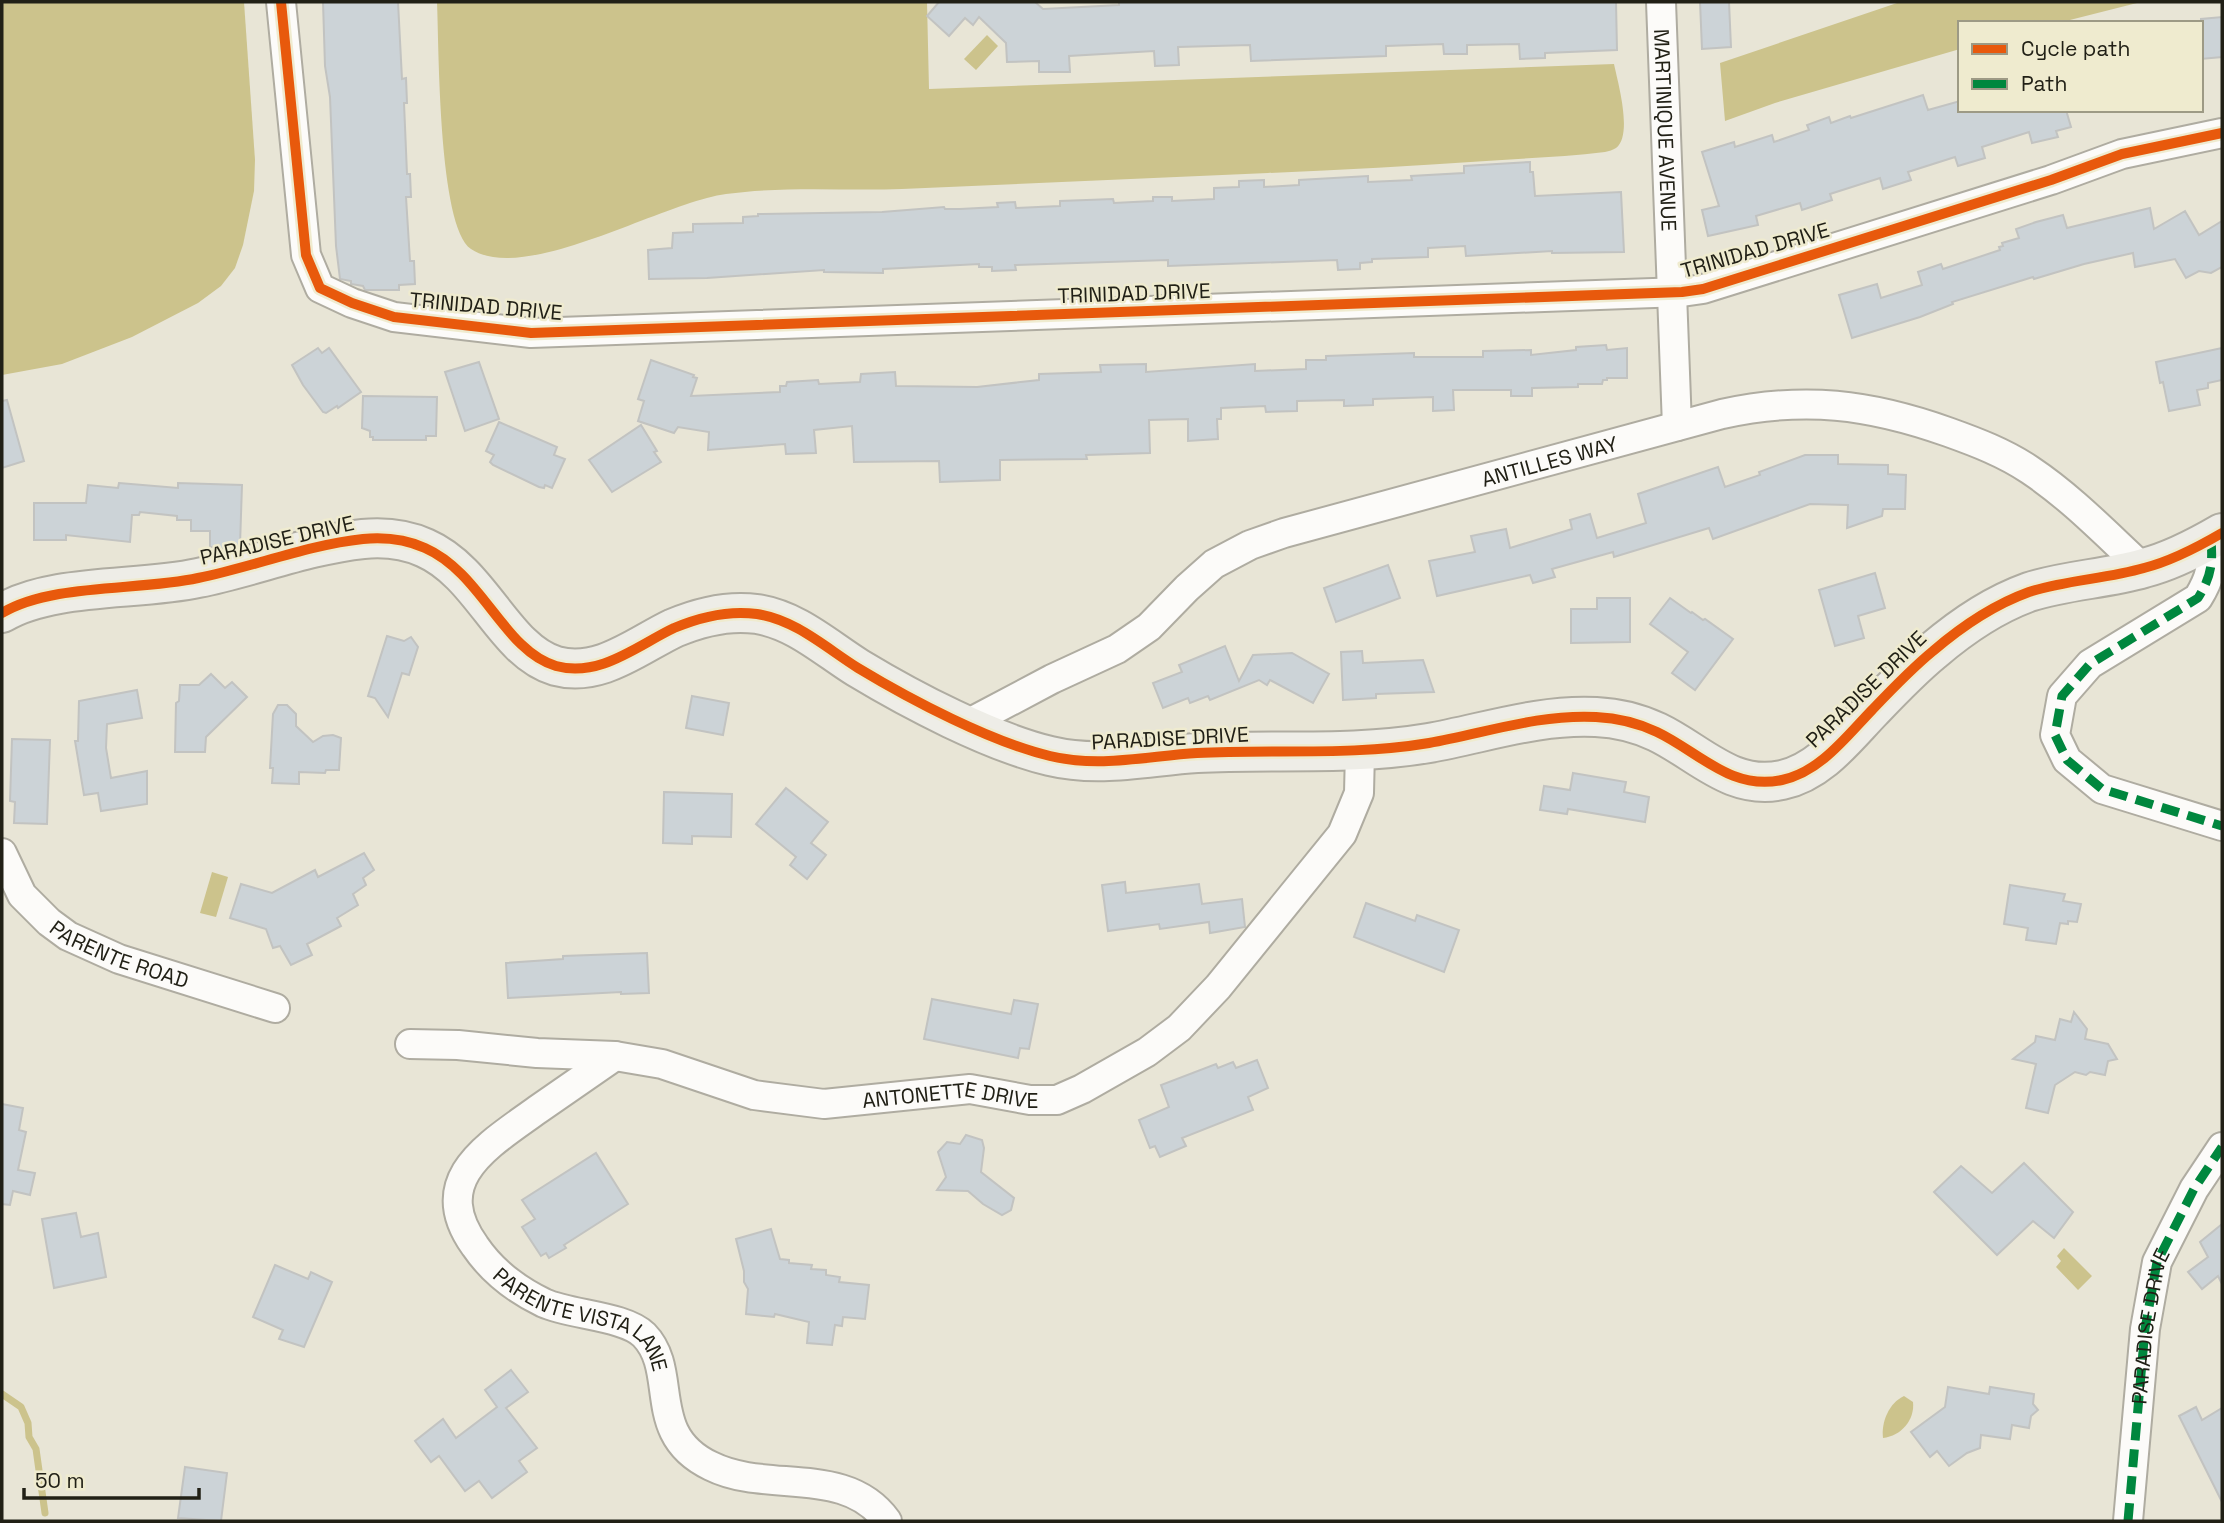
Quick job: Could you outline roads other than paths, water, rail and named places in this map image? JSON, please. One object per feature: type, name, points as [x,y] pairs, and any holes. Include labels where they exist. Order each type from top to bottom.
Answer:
[{"type":"street","name":"TRINIDAD DRIVE","points":[[281,2],[306,256],[320,288],[352,303],[394,317],[531,333],[1672,293],[1703,289],[2051,180],[2122,155],[2222,133]]},
{"type":"street","name":"MARTINIQUE AVENUE","points":[[1661,2],[1677,426]]},
{"type":"street","name":"ANTILLES WAY","points":[[967,724],[1133,639],[1199,576],[1250,545],[1284,533],[1745,409],[1795,403],[1846,405],[1907,418],[1993,450],[2030,470],[2079,509],[2144,569]]},
{"type":"street","name":"PARADISE DRIVE","points":[[2,613],[23,602],[48,596],[173,583],[344,542],[369,538],[396,539],[422,546],[445,559],[473,585],[520,643],[539,659],[559,667],[583,668],[608,662],[674,628],[711,616],[737,613],[764,615],[799,629],[877,679],[967,724],[1041,754],[1090,762],[1200,753],[1360,751],[1430,743],[1549,718],[1598,717],[1618,719],[1656,731],[1717,769],[1737,778],[1778,781],[1792,777],[1819,762],[1923,659],[1953,635],[1996,607],[2043,588],[2144,569],[2217,536]]},
{"type":"street","name":"PARADISE DRIVE","points":[[2217,536],[2209,581],[2197,598],[2090,664],[2062,696],[2055,735],[2067,760],[2102,789],[2222,826]]},
{"type":"street","points":[[2,613],[2,619]]},
{"type":"street","name":"ANTONETTE DRIVE","points":[[410,1044],[615,1056],[662,1064],[754,1095],[824,1104],[970,1089],[1030,1100],[1057,1100],[1147,1052],[1179,1028],[1218,987],[1342,834],[1359,793],[1360,751]]},
{"type":"street","name":"PARENTE ROAD","points":[[2,853],[22,895],[49,922],[68,936],[119,959],[275,1008]]},
{"type":"street","name":"PARENTE VISTA LANE","points":[[615,1056],[492,1142],[472,1160],[465,1172],[458,1198],[463,1226],[470,1240],[490,1266],[530,1295],[560,1309],[629,1326],[645,1336],[659,1367],[665,1405],[672,1426],[684,1447],[700,1461],[732,1474],[846,1489],[868,1501],[887,1521]]},
{"type":"street","name":"PARADISE DRIVE","points":[[2128,1521],[2145,1329],[2157,1262],[2194,1189],[2222,1147]]},
{"type":"waterway","points":[[2,1394],[21,1407],[28,1423],[29,1437],[36,1449],[45,1513]]}]
